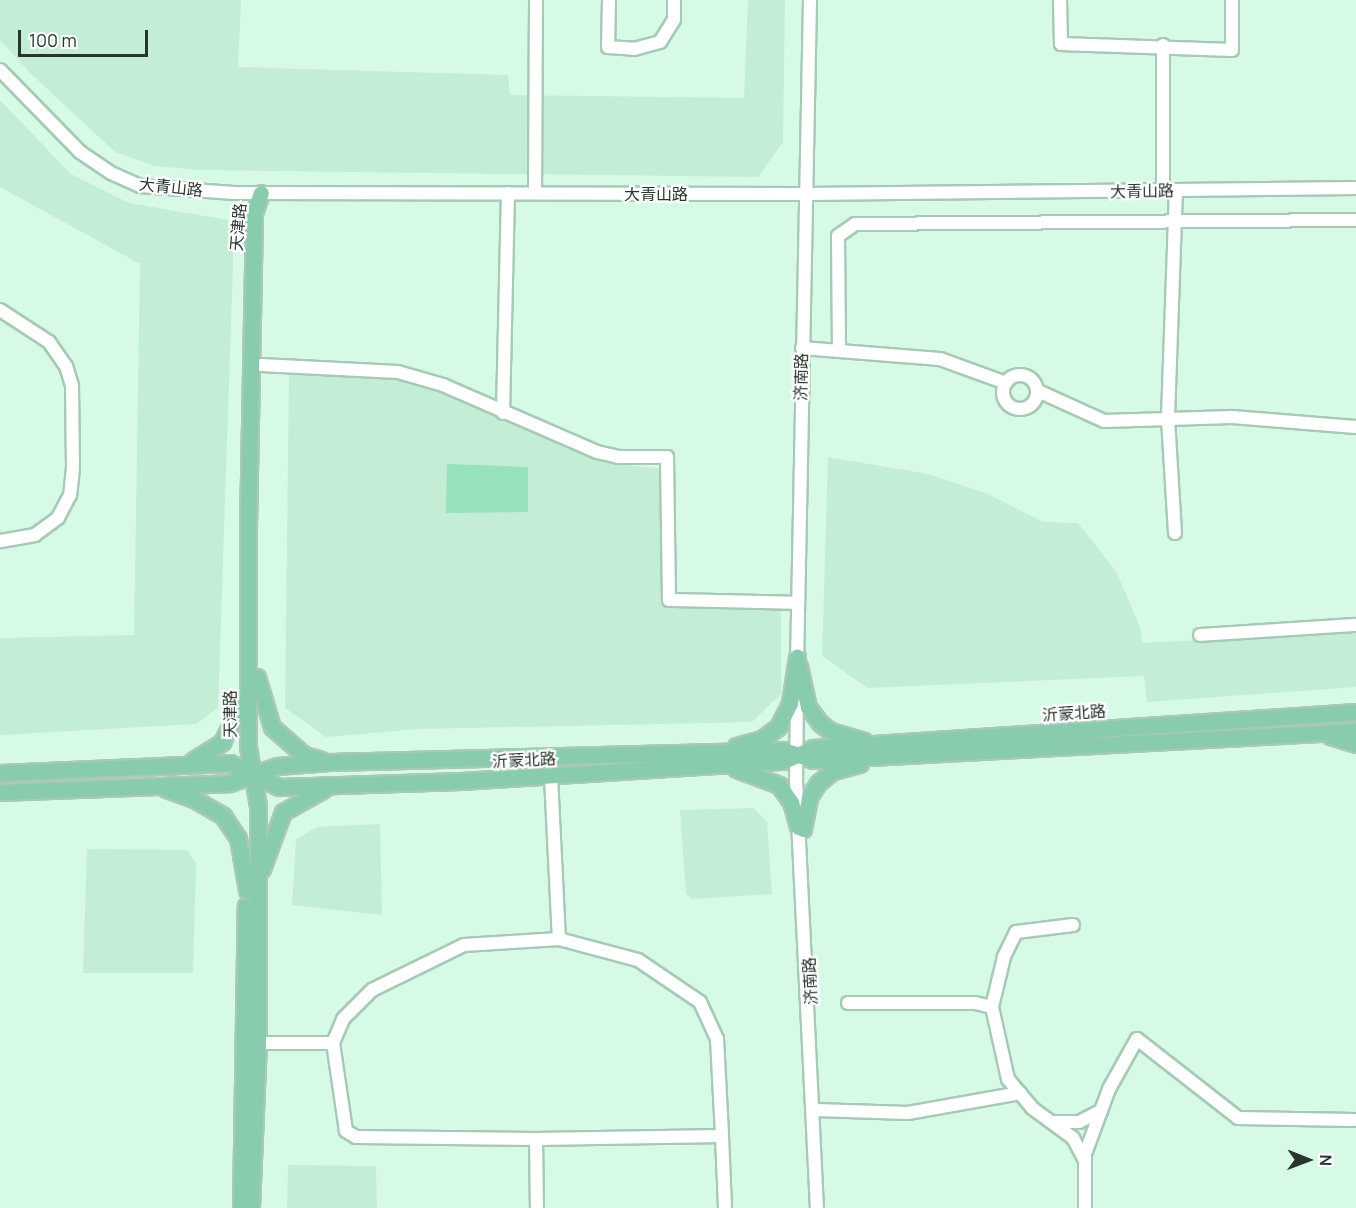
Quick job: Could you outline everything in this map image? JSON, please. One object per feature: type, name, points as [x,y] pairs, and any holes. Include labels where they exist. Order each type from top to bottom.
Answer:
[{"type":"main road","name":"天津路","points":[[241,1208],[252,890],[258,806],[248,747],[253,678],[261,365],[264,213],[261,193]]},
{"type":"main road","name":"天津路","points":[[253,678],[255,213],[261,193]]},
{"type":"main road","points":[[797,657],[807,707],[820,723],[830,731],[886,751]]},
{"type":"main road","points":[[710,759],[762,738],[778,727],[790,703],[797,657]]},
{"type":"main road","points":[[253,678],[267,715],[284,741],[304,755],[330,762]]},
{"type":"main road","points":[[180,764],[200,759],[222,742],[242,707],[253,678]]},
{"type":"main road","name":"沂蒙北路","points":[[0,773],[230,763],[279,787],[551,777],[783,750],[813,760],[886,751],[1356,712]]},
{"type":"main road","name":"沂蒙北路","points":[[886,751],[1356,731]]},
{"type":"main road","points":[[1318,733],[1356,744]]},
{"type":"main road","points":[[801,828],[809,797],[818,783],[833,771],[886,751]]},
{"type":"main road","points":[[710,759],[745,770],[779,786],[791,802],[801,828]]},
{"type":"main road","name":"沂蒙北路","points":[[0,792],[230,783],[277,766],[330,762],[710,759]]},
{"type":"main road","points":[[252,890],[283,812],[318,790],[342,785]]},
{"type":"main road","points":[[158,786],[189,796],[223,816],[238,838],[252,890]]},
{"type":"main road","name":"天津路","points":[[251,1208],[258,1043],[252,890]]},
{"type":"street","points":[[535,193],[536,0]]},
{"type":"street","points":[[609,0],[608,47],[634,49],[660,42],[674,20],[674,0]]},
{"type":"street","name":"济南路","points":[[810,0],[804,194],[795,754],[816,1110],[819,1208]]},
{"type":"street","points":[[1060,0],[1061,44],[1163,45],[1232,50],[1232,0]]},
{"type":"street","points":[[1163,45],[1170,190],[1174,221],[1168,418],[1175,533]]},
{"type":"street","name":"大青山路","points":[[0,70],[80,152],[111,173],[140,186],[261,193],[804,194],[1356,189]]},
{"type":"street","points":[[503,413],[508,193]]},
{"type":"street","points":[[838,350],[837,236],[855,224],[1356,220]]},
{"type":"street","points":[[0,310],[49,342],[66,366],[72,386],[73,468],[70,495],[57,518],[35,535],[0,541]]},
{"type":"street","points":[[802,348],[940,359],[1006,383],[1023,375],[1032,380],[1038,391],[1104,421],[1233,417],[1356,427]]},
{"type":"street","points":[[261,365],[398,372],[443,385],[597,452],[618,457],[667,457],[669,600],[798,603]]},
{"type":"street","points":[[1006,383],[1005,399],[1014,409],[1031,406],[1038,391]]},
{"type":"street","points":[[1200,635],[1356,625]]},
{"type":"street","points":[[551,777],[560,939]]},
{"type":"street","name":"济南路","points":[[801,828],[819,1208]]},
{"type":"street","points":[[1073,925],[1016,932],[1004,957],[992,1007],[1008,1079],[1032,1108],[1073,1138],[1085,1162]]},
{"type":"street","points":[[722,1136],[536,1139],[356,1137],[346,1131],[333,1043],[344,1020],[372,990],[464,945],[560,939],[638,960],[700,1002],[717,1039],[722,1136],[725,1208]]},
{"type":"street","points":[[848,1003],[975,1003],[992,1007]]},
{"type":"street","points":[[1085,1208],[1085,1162],[1101,1111],[1137,1039],[1238,1118],[1354,1120]]},
{"type":"street","points":[[258,1043],[333,1043]]},
{"type":"street","points":[[816,1110],[908,1113],[1020,1093]]},
{"type":"street","points":[[1054,1122],[1079,1122],[1101,1111]]},
{"type":"street","points":[[536,1139],[537,1208]]},
{"type":"shaded area","points":[[0,0],[241,0],[238,67],[508,75],[510,95],[744,98],[748,0],[785,0],[783,142],[758,177],[200,170],[155,166],[115,152],[30,73],[0,40]]},
{"type":"shaded area","points":[[0,100],[71,174],[129,203],[228,220],[234,236],[218,708],[196,724],[0,735],[0,638],[134,635],[140,264],[0,187]]},
{"type":"shaded area","points":[[289,370],[364,371],[429,385],[608,463],[663,469],[665,605],[781,608],[781,694],[752,722],[419,729],[326,737],[285,708]]},
{"type":"shaded area","points":[[828,457],[928,474],[988,494],[1043,522],[1078,523],[1116,571],[1140,627],[1142,643],[1356,632],[1356,687],[1147,702],[1144,676],[868,688],[822,656]]},
{"type":"shaded area","points":[[754,808],[767,822],[772,894],[693,899],[686,894],[680,810]]},
{"type":"shaded area","points":[[380,824],[382,915],[292,905],[296,839],[317,827]]},
{"type":"shaded area","points":[[87,849],[187,850],[196,864],[193,973],[83,973]]},
{"type":"shaded area","points":[[288,1165],[376,1166],[377,1208],[287,1208]]},
{"type":"green space","points":[[447,464],[528,467],[528,512],[446,513]]}]
